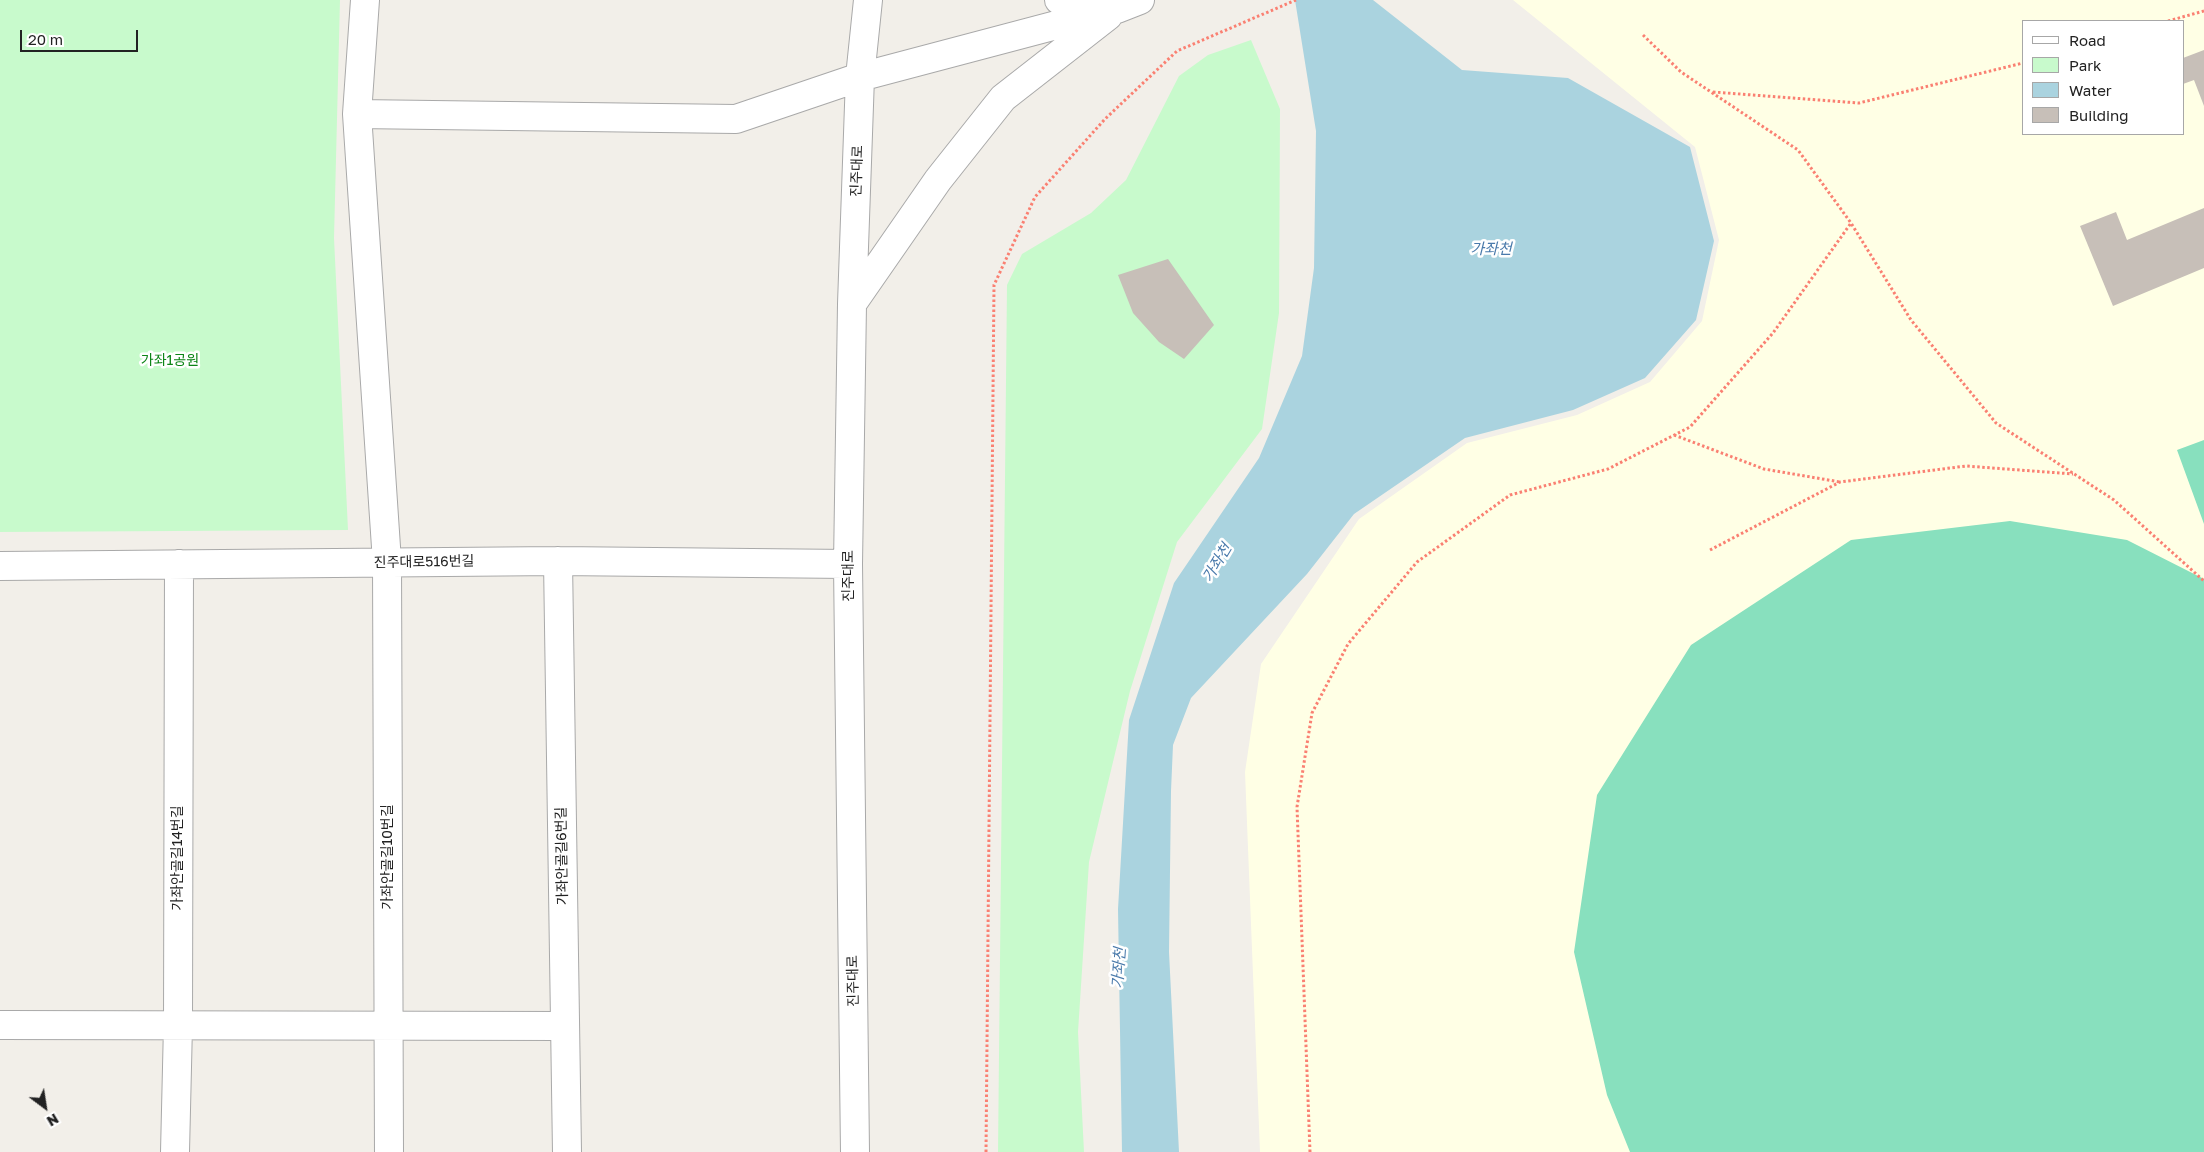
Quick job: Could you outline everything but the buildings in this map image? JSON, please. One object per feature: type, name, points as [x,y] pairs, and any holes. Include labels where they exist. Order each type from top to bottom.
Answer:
[{"type":"street","name":"가좌안골길10번길","points":[[365,0],[357,114],[387,562],[389,1152]]},
{"type":"street","name":"진주대로","points":[[855,1152],[848,564],[852,304],[860,77],[868,0]]},
{"type":"street","points":[[1059,0],[1129,4]]},
{"type":"street","points":[[357,114],[736,119],[860,77],[1129,4]]},
{"type":"street","points":[[852,304],[938,180],[1004,98],[1129,4]]},
{"type":"street","name":"진주대로516번길","points":[[0,566],[558,561],[848,564]]},
{"type":"street","name":"가좌안골길6번길","points":[[558,561],[567,1152]]},
{"type":"street","name":"가좌안골길14번길","points":[[175,1152],[178,1026],[179,564]]},
{"type":"street","points":[[0,1025],[565,1026]]},
{"type":"path","points":[[986,1152],[994,285],[1035,197],[1105,119],[1177,51],[1296,0]]},
{"type":"path","points":[[2172,20],[2204,11]]},
{"type":"path","points":[[1643,35],[1681,72],[1798,150],[1850,223],[1911,320],[1996,423],[2114,500],[2204,581]]},
{"type":"path","points":[[1712,92],[1859,104],[2022,63]]},
{"type":"path","points":[[1310,1152],[1297,807],[1312,713],[1348,644],[1417,562],[1510,495],[1608,469],[1690,427],[1773,333],[1850,223]]},
{"type":"path","points":[[1674,435],[1764,469],[1840,482],[1966,466],[2074,474]]},
{"type":"path","points":[[1710,550],[1840,482]]},
{"type":"shaded area","points":[[1513,0],[2204,0],[2204,1152],[1260,1152],[1245,772],[1261,664],[1359,519],[1467,443],[1577,415],[1650,382],[1702,321],[1719,240],[1695,147]]},
{"type":"green space","name":"가좌1공원","points":[[0,0],[340,0],[334,238],[348,530],[0,532]]},
{"type":"green space","points":[[1251,40],[1280,109],[1279,313],[1262,429],[1177,542],[1130,691],[1089,862],[1078,1032],[1084,1152],[998,1152],[1007,285],[1022,254],[1091,213],[1126,180],[1179,76],[1208,55]]},
{"type":"green space","points":[[2204,440],[2204,524],[2177,450]]},
{"type":"green space","points":[[2010,521],[2127,540],[2204,579],[2204,1152],[1630,1152],[1607,1095],[1574,952],[1597,795],[1691,645],[1851,540]]},
{"type":"water","name":"가좌천","points":[[1295,0],[1373,0],[1462,70],[1568,78],[1690,147],[1714,241],[1696,320],[1645,378],[1573,410],[1465,438],[1354,514],[1307,574],[1191,698],[1173,745],[1171,791],[1169,952],[1179,1152],[1122,1152],[1118,909],[1129,720],[1174,583],[1259,458],[1302,356],[1314,268],[1316,131]]}]
